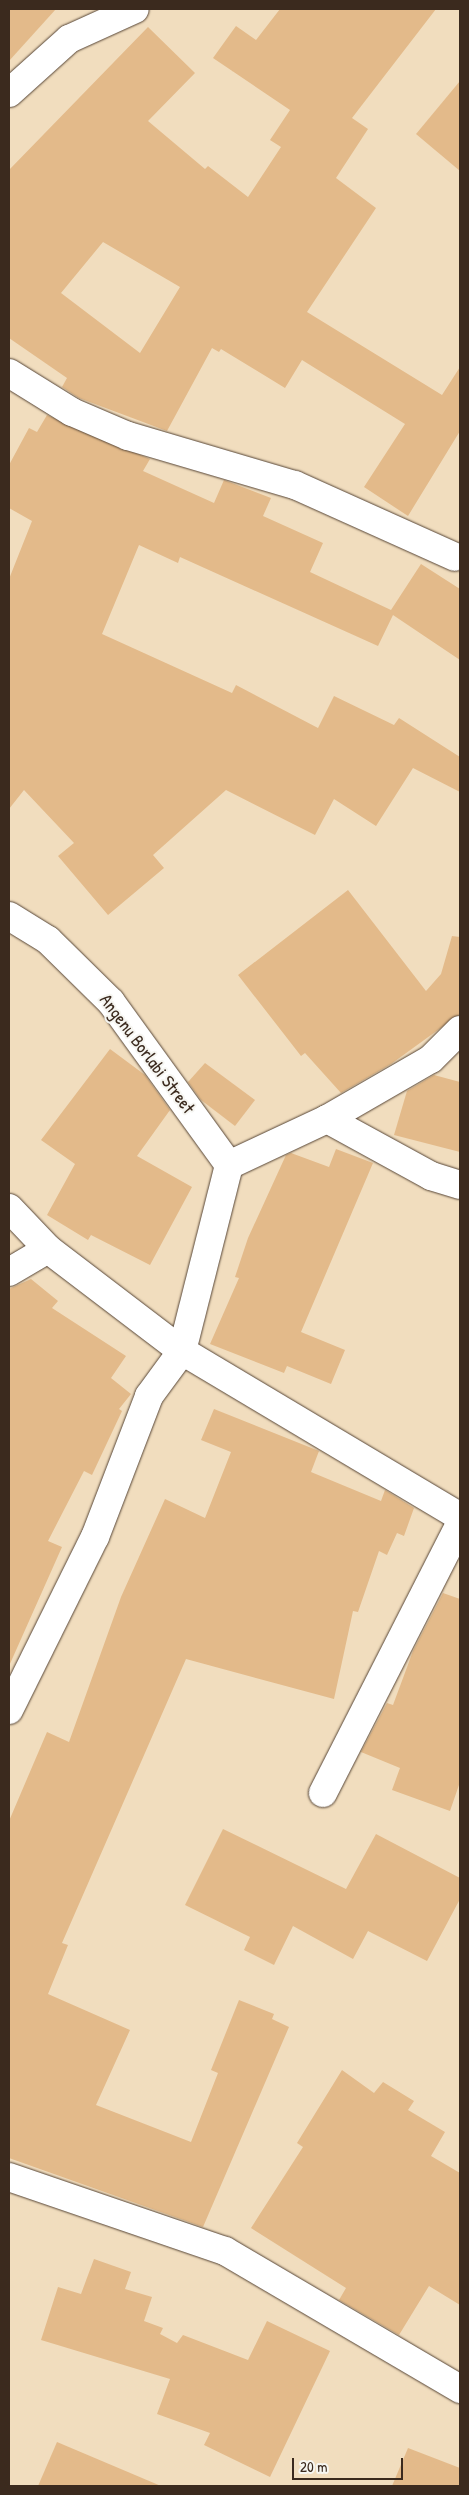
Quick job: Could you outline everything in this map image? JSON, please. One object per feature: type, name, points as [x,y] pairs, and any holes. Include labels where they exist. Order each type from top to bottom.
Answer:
[{"type":"street","points":[[9,93],[69,40],[135,9]]},
{"type":"street","points":[[9,373],[72,412],[128,436],[295,486],[455,557]]},
{"type":"street","name":"Angenu Borlabi Street","points":[[9,916],[48,940],[110,1002],[229,1165]]},
{"type":"street","points":[[9,1710],[95,1537],[149,1396],[182,1351],[229,1165],[327,1119],[432,1059],[460,1030]]},
{"type":"street","points":[[327,1119],[431,1176],[460,1185]]},
{"type":"street","points":[[9,1208],[48,1249],[182,1351],[460,1517]]},
{"type":"street","points":[[9,1272],[48,1249]]},
{"type":"street","points":[[323,1793],[460,1524]]},
{"type":"street","points":[[9,2177],[225,2251],[460,2389]]},
{"type":"building","points":[[9,9],[56,9],[9,61]]},
{"type":"building","points":[[280,9],[436,9],[352,118],[368,129],[336,178],[376,208],[307,312],[442,395],[460,367],[460,431],[408,516],[364,487],[405,424],[302,360],[285,388],[221,349],[219,352],[212,348],[167,431],[79,398],[62,387],[67,378],[9,338],[9,170],[148,27],[195,73],[148,121],[205,169],[208,166],[248,197],[281,147],[270,140],[290,110],[213,58],[236,26],[256,40]],"holes":[[[103,242],[180,287],[140,353],[61,293]]]},
{"type":"building","points":[[460,81],[460,171],[416,134]]},
{"type":"building","points":[[47,415],[150,459],[143,471],[214,503],[224,480],[271,498],[263,516],[323,543],[310,572],[391,610],[421,564],[460,589],[460,660],[393,615],[378,646],[180,557],[178,563],[139,545],[102,634],[232,693],[236,685],[318,728],[334,696],[394,725],[399,718],[460,757],[460,792],[413,768],[376,826],[334,799],[315,835],[226,790],[153,855],[164,868],[108,915],[58,856],[74,843],[24,790],[9,809],[9,579],[32,521],[9,508],[9,465],[29,428],[37,432]]},
{"type":"building","points":[[348,890],[426,991],[441,974],[452,936],[460,937],[460,1014],[391,1064],[341,1093],[305,1053],[301,1056],[238,975]]},
{"type":"building","points":[[110,1049],[145,1075],[170,1110],[137,1156],[192,1187],[150,1265],[91,1235],[88,1240],[47,1215],[75,1164],[41,1140]]},
{"type":"building","points":[[205,1063],[255,1100],[235,1126],[201,1100],[188,1082]]},
{"type":"building","points":[[434,1075],[460,1082],[460,1152],[394,1135],[407,1091]]},
{"type":"building","points":[[336,1149],[373,1163],[301,1332],[345,1350],[331,1384],[287,1366],[284,1373],[210,1344],[239,1278],[235,1277],[248,1238],[286,1155],[291,1153],[329,1167]]},
{"type":"building","points":[[31,1279],[58,1301],[52,1308],[126,1356],[111,1378],[131,1394],[119,1409],[122,1411],[92,1475],[84,1471],[48,1541],[62,1547],[9,1666],[9,1289]]},
{"type":"building","points":[[214,1409],[319,1451],[311,1472],[381,1501],[385,1490],[414,1508],[404,1536],[397,1533],[387,1555],[379,1551],[358,1612],[353,1611],[334,1699],[186,1659],[62,1943],[68,1945],[48,1994],[130,2030],[96,2105],[191,2142],[218,2073],[211,2070],[239,2000],[274,2014],[272,2019],[289,2027],[203,2227],[9,2158],[9,1821],[47,1732],[69,1742],[121,1597],[165,1499],[205,1518],[231,1452],[201,1440]]},
{"type":"building","points":[[443,1593],[460,1599],[460,1782],[450,1811],[392,1790],[400,1768],[361,1752],[387,1703],[393,1705],[413,1651]]},
{"type":"building","points":[[223,1829],[346,1889],[376,1834],[460,1878],[460,1899],[427,1961],[368,1931],[353,1959],[293,1926],[274,1965],[244,1950],[250,1937],[185,1905]]},
{"type":"building","points":[[342,2070],[374,2093],[383,2082],[414,2101],[408,2110],[445,2132],[431,2156],[460,2173],[460,2305],[429,2286],[399,2335],[339,2300],[346,2288],[251,2228],[303,2147],[297,2143]]},
{"type":"building","points":[[94,2259],[131,2272],[125,2289],[152,2297],[144,2321],[163,2328],[160,2334],[177,2343],[183,2335],[248,2360],[267,2321],[330,2351],[270,2477],[204,2445],[210,2433],[157,2414],[170,2379],[41,2340],[58,2287],[81,2294]]},
{"type":"building","points":[[57,2442],[161,2486],[38,2486]]},
{"type":"building","points":[[408,2448],[460,2468],[460,2486],[392,2486]]}]
